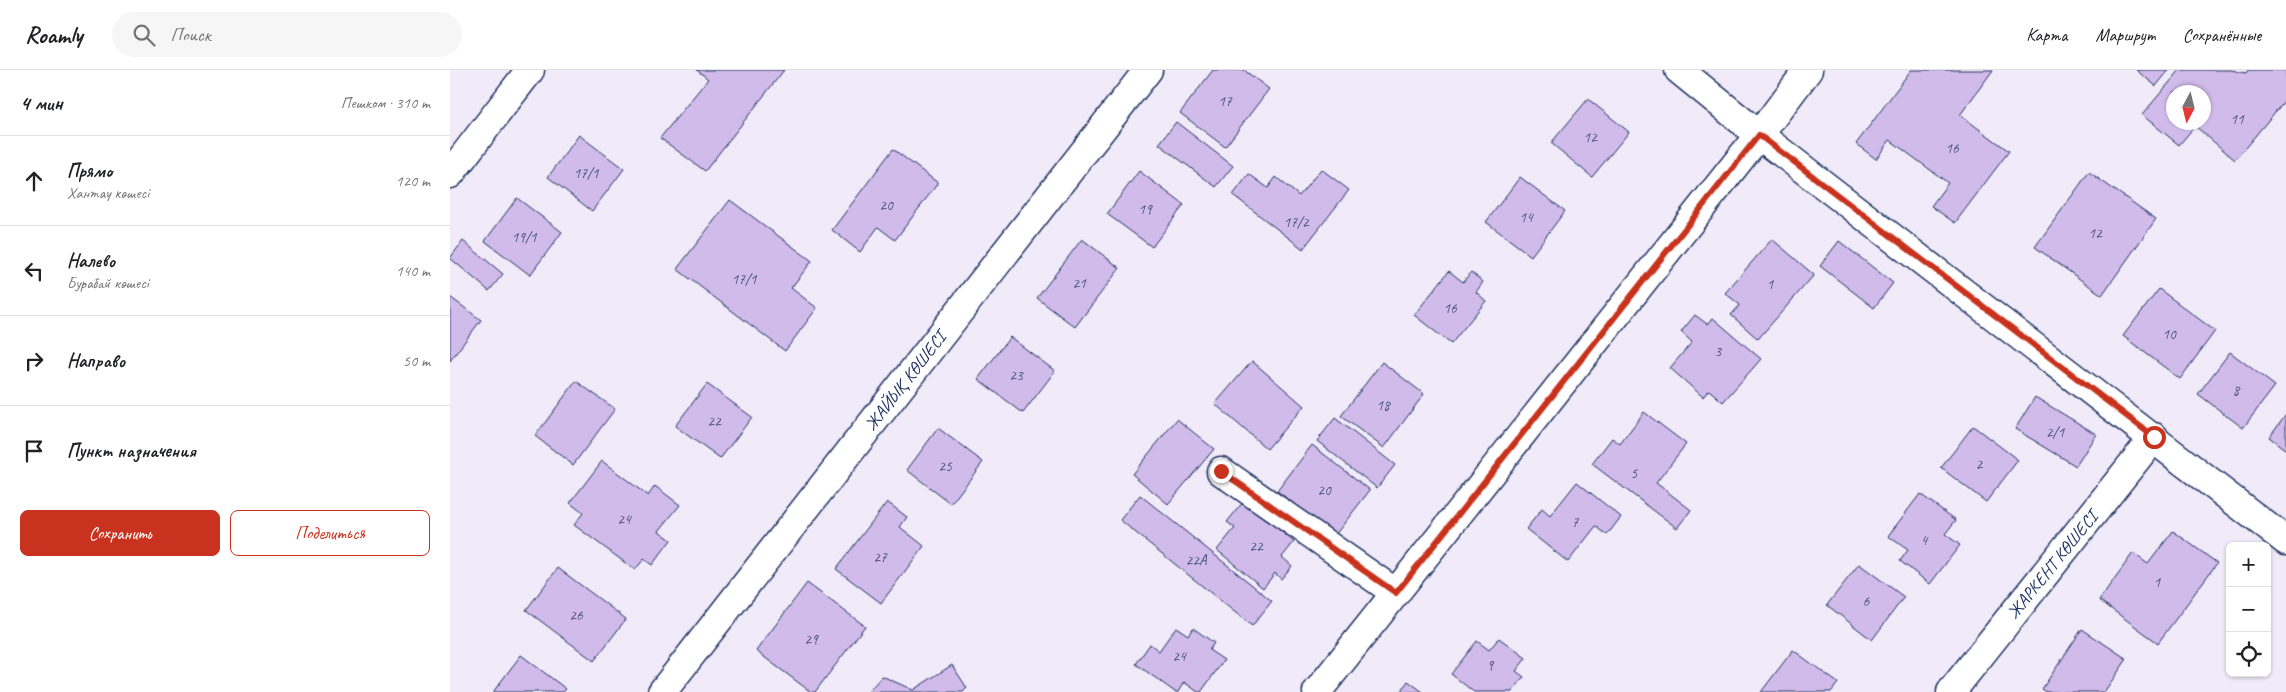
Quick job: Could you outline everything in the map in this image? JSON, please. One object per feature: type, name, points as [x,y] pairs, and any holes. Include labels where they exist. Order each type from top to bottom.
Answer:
[{"type":"street","name":"ЖАЙЫҚ КӨШЕСІ","points":[[662,692],[1148,70]]},
{"type":"street","points":[[1679,70],[1759,135],[2154,437],[2286,541]]},
{"type":"street","points":[[1317,692],[1759,135],[1808,70]]},
{"type":"street","points":[[450,174],[527,71]]},
{"type":"street","name":"ЖАРКЕНТ КӨШЕСІ","points":[[1951,692],[2154,437]]},
{"type":"street","points":[[1221,471],[1396,593]]},
{"type":"building","points":[[697,70],[784,70],[705,171],[660,138],[708,79]]},
{"type":"building","points":[[1213,70],[1244,70],[1269,89],[1225,147],[1180,113]]},
{"type":"building","points":[[1911,70],[1993,70],[1960,115],[2009,151],[1955,223],[1931,206],[1948,183],[1890,140],[1876,159],[1856,144]]},
{"type":"building","points":[[2136,70],[2169,70],[2156,86]]},
{"type":"building","points":[[2180,70],[2231,70],[2246,73],[2248,70],[2286,70],[2286,99],[2235,160],[2200,130],[2211,130],[2211,85],[2167,85]]},
{"type":"building","points":[[2166,87],[2166,130],[2192,130],[2179,145],[2142,115]]},
{"type":"building","points":[[1588,99],[1629,132],[1592,177],[1551,143]]},
{"type":"building","points":[[1176,122],[1233,166],[1216,187],[1159,144]]},
{"type":"building","points":[[579,135],[624,169],[592,211],[548,177]]},
{"type":"building","points":[[893,149],[938,183],[895,240],[878,227],[860,252],[832,230]]},
{"type":"building","points":[[1321,169],[1349,190],[1303,249],[1233,195],[1249,174],[1268,188],[1276,177],[1299,196]]},
{"type":"building","points":[[1139,171],[1184,205],[1152,247],[1107,214]]},
{"type":"building","points":[[2089,172],[2156,219],[2102,295],[2035,247]]},
{"type":"building","points":[[1520,177],[1565,211],[1531,256],[1486,222]]},
{"type":"building","points":[[517,198],[562,232],[530,275],[485,241]]},
{"type":"building","points":[[730,200],[812,261],[791,288],[817,308],[785,351],[677,269]]},
{"type":"building","points":[[1082,239],[1120,268],[1075,327],[1037,298]]},
{"type":"building","points":[[1772,239],[1814,275],[1758,339],[1731,315],[1740,305],[1725,293]]},
{"type":"building","points":[[463,241],[503,274],[489,291],[450,258]]},
{"type":"building","points":[[1839,241],[1893,283],[1874,308],[1820,266]]},
{"type":"building","points":[[1449,271],[1463,282],[1471,272],[1483,282],[1476,292],[1486,301],[1451,344],[1414,315]]},
{"type":"building","points":[[2159,289],[2215,331],[2180,379],[2123,336]]},
{"type":"building","points":[[450,297],[481,320],[450,361]]},
{"type":"building","points":[[1695,315],[1707,324],[1713,318],[1761,359],[1723,402],[1709,390],[1703,397],[1670,368],[1692,342],[1681,332]]},
{"type":"building","points":[[1010,337],[1055,371],[1023,413],[978,379]]},
{"type":"building","points":[[2230,352],[2275,386],[2243,428],[2198,394]]},
{"type":"building","points":[[1252,361],[1304,406],[1267,449],[1215,404]]},
{"type":"building","points":[[1382,362],[1424,394],[1384,448],[1341,416]]},
{"type":"building","points":[[576,381],[615,409],[573,465],[535,436]]},
{"type":"building","points":[[707,384],[752,417],[720,459],[675,426]]},
{"type":"building","points":[[2035,397],[2096,434],[2076,466],[2015,429]]},
{"type":"building","points":[[1644,412],[1686,444],[1656,483],[1691,510],[1677,528],[1592,464],[1612,438],[1620,444]]},
{"type":"building","points":[[2286,414],[2286,450],[2269,437]]},
{"type":"building","points":[[1335,418],[1395,465],[1377,488],[1317,441]]},
{"type":"building","points":[[1177,419],[1214,449],[1168,504],[1132,474]]},
{"type":"building","points":[[1973,426],[2018,460],[1986,502],[1941,468]]},
{"type":"building","points":[[938,428],[983,462],[951,504],[907,470]]},
{"type":"building","points":[[1312,445],[1370,490],[1335,535],[1277,491]]},
{"type":"building","points":[[602,461],[648,496],[655,486],[680,505],[659,531],[671,540],[652,565],[644,559],[635,570],[574,525],[583,513],[570,503]]},
{"type":"building","points":[[1577,482],[1621,517],[1607,535],[1596,526],[1568,562],[1526,529],[1542,509],[1550,516]]},
{"type":"building","points":[[1920,494],[1956,520],[1945,534],[1960,545],[1930,584],[1900,561],[1908,550],[1888,536]]},
{"type":"building","points":[[1140,495],[1272,601],[1252,626],[1120,520]]},
{"type":"building","points":[[1244,501],[1294,542],[1282,557],[1292,566],[1281,579],[1275,573],[1263,588],[1217,550],[1235,528],[1227,522]]},
{"type":"building","points":[[887,502],[907,517],[900,527],[924,546],[881,603],[836,569]]},
{"type":"building","points":[[2173,531],[2217,563],[2158,643],[2099,600],[2133,553],[2148,564]]},
{"type":"building","points":[[1859,564],[1904,597],[1872,640],[1827,605]]},
{"type":"building","points":[[558,568],[626,619],[594,661],[526,610]]},
{"type":"building","points":[[807,583],[865,626],[815,692],[811,692],[756,651]]},
{"type":"building","points":[[1176,627],[1188,635],[1193,628],[1214,643],[1209,650],[1224,660],[1201,692],[1198,692],[1184,682],[1178,692],[1175,692],[1136,664],[1150,644],[1159,651]]},
{"type":"building","points":[[2082,629],[2127,659],[2104,692],[2047,692],[2042,689]]},
{"type":"building","points":[[1499,638],[1526,658],[1516,671],[1524,677],[1512,692],[1474,692],[1451,674],[1477,641],[1489,650]]},
{"type":"building","points":[[1793,650],[1838,683],[1831,692],[1761,692]]},
{"type":"building","points":[[521,655],[566,689],[563,692],[493,692]]},
{"type":"building","points":[[952,665],[967,688],[963,692],[868,692],[882,676],[913,690]]},
{"type":"building","points":[[1408,681],[1423,692],[1400,692]]},
{"type":"route","points":[[1221,471],[1396,593],[1759,135],[2154,437]]}]
